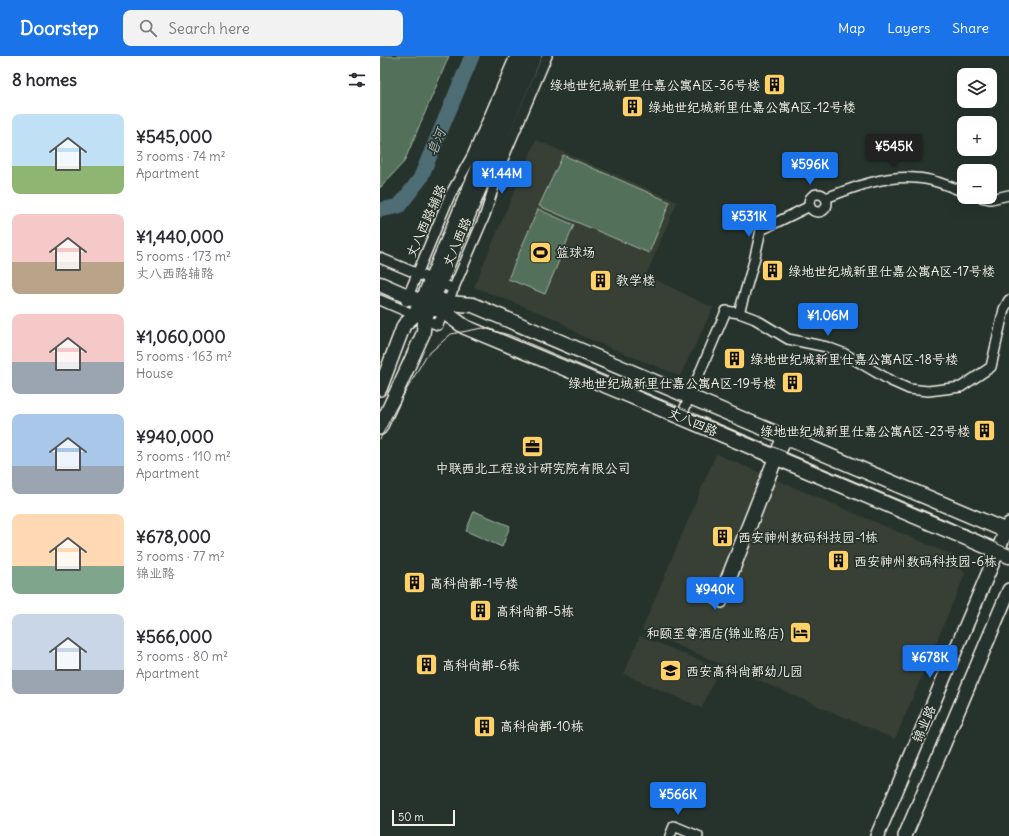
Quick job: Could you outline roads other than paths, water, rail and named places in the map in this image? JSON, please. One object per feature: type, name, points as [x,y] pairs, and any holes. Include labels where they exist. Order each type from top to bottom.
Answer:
[{"type":"main road","name":"丈八西路","points":[[435,281],[525,56]]},
{"type":"main road","name":"丈八西路","points":[[380,428],[423,334],[420,317],[421,297],[435,281],[535,56]]},
{"type":"main road","name":"丈八四路","points":[[380,275],[421,297]]},
{"type":"main road","name":"丈八四路","points":[[380,284],[421,297],[446,307],[473,306],[1008,529]]},
{"type":"main road","name":"丈八四路","points":[[446,307],[465,327],[1003,554]]},
{"type":"main road","name":"丈八西路","points":[[380,389],[404,325],[420,317]]},
{"type":"main road","name":"锦业路","points":[[877,836],[1003,554],[1008,529]]},
{"type":"main road","name":"锦业路","points":[[905,836],[1009,590]]},
{"type":"street","name":"丈八西路辅路","points":[[402,309],[421,297],[417,274],[450,195],[472,156],[515,56]]},
{"type":"street","points":[[380,300],[438,325],[485,214],[501,164],[547,56]]},
{"type":"street","points":[[826,198],[849,189],[894,178],[917,178],[935,181],[957,189]]},
{"type":"street","points":[[816,194],[822,194],[826,198],[827,206],[822,211],[817,212],[810,206],[810,200],[816,194]]},
{"type":"street","points":[[997,198],[1009,195]]},
{"type":"street","points":[[739,313],[761,230],[810,206]]},
{"type":"street","points":[[380,258],[454,289]]},
{"type":"street","points":[[681,417],[726,311],[739,313],[755,319],[788,339],[827,347],[843,353],[891,381],[909,389],[928,391],[961,387],[991,367],[1004,309],[1009,300]]},
{"type":"street","points":[[776,457],[722,603],[717,600],[776,457],[785,437]]},
{"type":"street","points":[[670,836],[674,826],[698,836]]},
{"type":"waterway","name":"皂河","points":[[380,210],[399,206],[420,179],[472,56]]},
{"type":"tram line","points":[[380,439],[426,356],[451,334],[483,328],[509,335],[946,520],[1009,549]]},
{"type":"place","name":"绿地世纪城新里仕嘉公寓A区-36号楼","points":[[775,85]]},
{"type":"place","name":"绿地世纪城新里仕嘉公寓A区-12号楼","points":[[633,107]]},
{"type":"place","name":"篮球场","points":[[541,252]]},
{"type":"place","name":"绿地世纪城新里仕嘉公寓A区-17号楼","points":[[772,271]]},
{"type":"place","name":"教学楼","points":[[600,280]]},
{"type":"place","name":"绿地世纪城新里仕嘉公寓A区-18号楼","points":[[735,359]]},
{"type":"place","name":"绿地世纪城新里仕嘉公寓A区-19号楼","points":[[792,383]]},
{"type":"place","name":"绿地世纪城新里仕嘉公寓A区-23号楼","points":[[985,431]]},
{"type":"place","name":"中联西北工程设计研究院有限公司","points":[[533,446]]},
{"type":"place","name":"西安神州数码科技园-1栋","points":[[722,537]]},
{"type":"place","name":"西安神州数码科技园-6栋","points":[[839,561]]},
{"type":"place","name":"高科尚都-1号楼","points":[[415,583]]},
{"type":"place","name":"高科尚都-5栋","points":[[481,611]]},
{"type":"place","name":"和颐至尊酒店(锦业路店)","points":[[800,633]]},
{"type":"place","name":"高科尚都-6栋","points":[[427,665]]},
{"type":"place","name":"西安高科尚都幼儿园","points":[[671,671]]},
{"type":"place","name":"高科尚都-10栋","points":[[484,726]]}]
